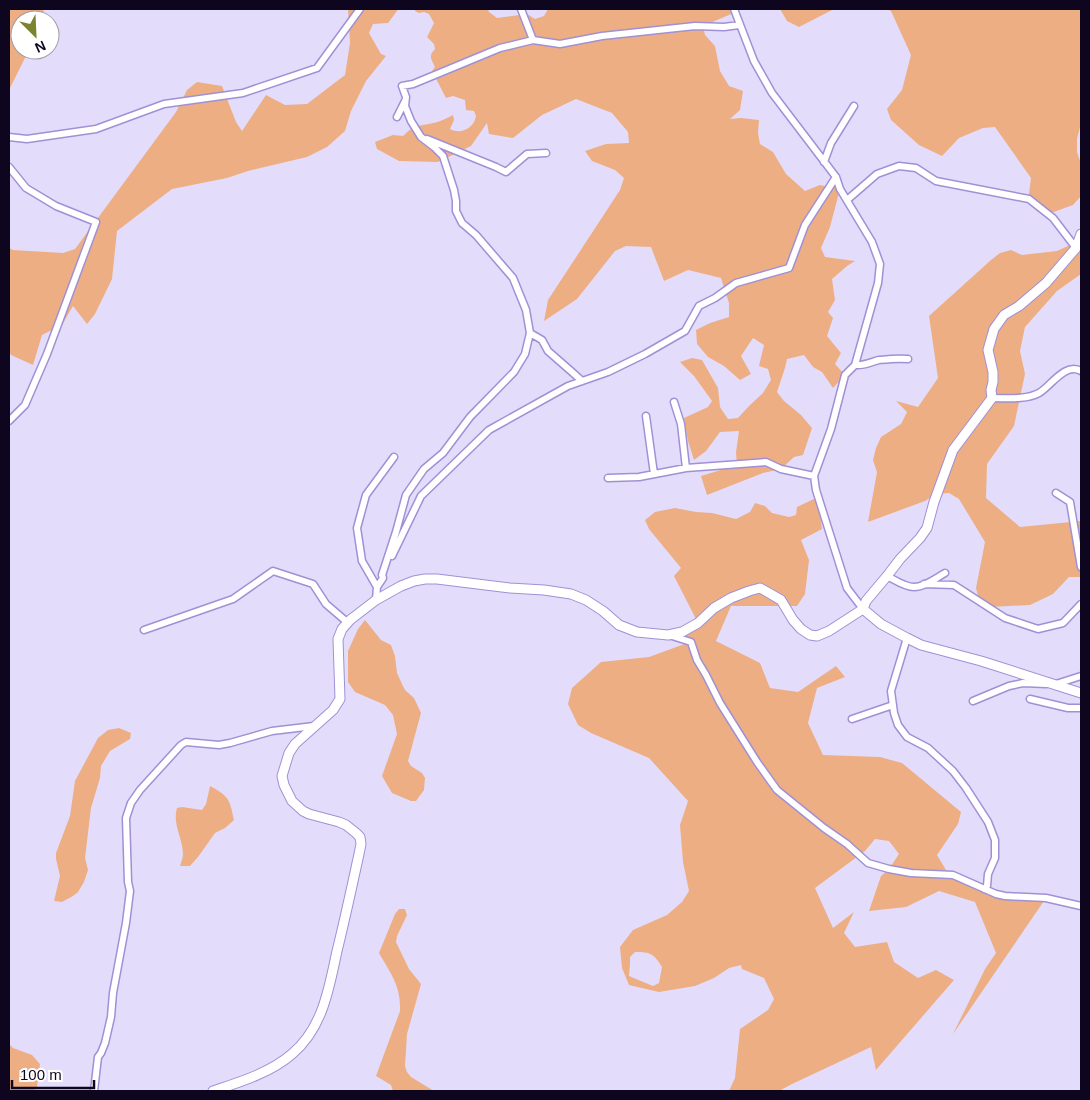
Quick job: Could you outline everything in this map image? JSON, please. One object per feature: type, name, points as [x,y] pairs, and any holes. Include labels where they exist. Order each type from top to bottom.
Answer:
[{"type":"street","points":[[9,137],[27,139],[96,129],[164,104],[243,93],[317,68],[360,9]]},
{"type":"street","points":[[521,9],[533,40]]},
{"type":"street","points":[[734,9],[754,61],[772,93],[836,177],[840,189],[872,242],[880,264],[878,283],[855,365],[845,376],[814,476],[818,497],[847,588],[863,609],[881,624],[921,645],[981,661],[1081,693]]},
{"type":"street","points":[[376,600],[377,587],[383,578],[382,575],[406,495],[424,468],[443,453],[470,417],[514,372],[525,354],[530,333],[526,310],[513,278],[476,235],[462,223],[456,211],[454,190],[443,156],[421,137],[411,120],[405,106],[406,97],[402,86],[413,84],[500,48],[533,40],[560,44],[602,36],[695,26],[724,27],[739,25]]},
{"type":"street","points":[[397,117],[406,97]]},
{"type":"street","points":[[824,162],[831,143],[854,106]]},
{"type":"street","points":[[421,137],[506,172],[528,154],[546,153]]},
{"type":"street","points":[[847,200],[877,174],[899,166],[916,168],[936,181],[1029,199],[1053,218],[1076,248]]},
{"type":"street","points":[[9,167],[26,188],[56,206],[96,222],[48,354],[24,405],[9,421]]},
{"type":"street","points":[[382,575],[422,496],[489,430],[568,386],[608,372],[646,354],[685,331],[700,306],[736,283],[789,268],[805,225],[836,177]]},
{"type":"street","points":[[668,635],[682,632],[698,623],[714,608],[731,598],[760,588],[781,600],[793,620],[810,635],[817,636],[863,609],[866,600],[927,528],[934,502],[953,450],[992,398],[993,372],[988,350],[994,329],[1004,315],[1019,306],[1046,283],[1076,248],[1081,234]]},
{"type":"street","points":[[530,333],[542,340],[548,351],[582,381]]},
{"type":"street","points":[[855,365],[898,358],[908,359]]},
{"type":"street","points":[[992,398],[1031,396],[1039,393],[1061,374],[1070,369],[1081,372]]},
{"type":"street","points":[[674,402],[681,424],[686,468]]},
{"type":"street","points":[[646,416],[654,474]]},
{"type":"street","points":[[377,587],[362,561],[357,528],[366,495],[394,457]]},
{"type":"street","points":[[608,478],[639,477],[686,468],[766,462],[782,469],[814,476]]},
{"type":"street","points":[[1056,493],[1070,502],[1081,567]]},
{"type":"street","points":[[144,630],[233,599],[273,571],[314,584],[326,604],[347,622]]},
{"type":"street","points":[[887,576],[905,585],[914,587],[945,573]]},
{"type":"street","points":[[213,1091],[254,1076],[274,1066],[301,1046],[317,1022],[328,991],[361,844],[360,837],[346,824],[303,811],[292,801],[282,776],[289,753],[295,744],[333,710],[340,699],[338,639],[347,622],[376,600],[414,581],[425,579],[444,580],[571,594],[586,600],[620,625],[637,632],[668,635],[691,642],[697,660],[720,702],[777,790],[868,863],[911,873],[953,875],[996,894],[1005,896],[1046,898],[1073,905],[1081,905]]},
{"type":"street","points":[[924,584],[954,585],[1005,618],[1038,629],[1063,623],[1078,611],[1081,604]]},
{"type":"street","points":[[906,638],[891,691],[898,725],[907,737],[928,748],[953,771],[988,822],[995,840],[995,858],[988,874],[987,886],[984,889]]},
{"type":"street","points":[[973,701],[1009,686],[1023,683],[1054,685],[1081,676]]},
{"type":"street","points":[[1030,699],[1068,708],[1081,708]]},
{"type":"street","points":[[852,719],[893,705]]},
{"type":"street","points":[[94,1091],[98,1056],[107,1038],[111,1017],[113,993],[126,923],[130,891],[128,882],[126,818],[132,803],[140,790],[181,745],[186,742],[219,745],[272,731],[314,726]]},
{"type":"shaded area","points":[[9,9],[43,9],[10,10],[10,60],[24,60],[9,90]]},
{"type":"shaded area","points":[[348,9],[397,9],[397,11],[388,23],[373,24],[369,33],[381,54],[386,56],[366,81],[351,111],[345,131],[327,147],[307,157],[227,178],[172,189],[117,231],[112,279],[95,314],[87,324],[73,306],[62,325],[42,335],[33,365],[11,355],[9,351],[9,248],[13,250],[63,253],[75,249],[176,112],[187,90],[197,82],[222,86],[236,122],[242,131],[266,95],[285,105],[307,104],[345,75],[350,43]]},
{"type":"shaded area","points":[[415,9],[488,9],[497,18],[527,14],[535,19],[544,16],[548,9],[743,9],[703,26],[705,35],[715,46],[720,71],[729,86],[743,91],[740,110],[730,119],[759,120],[758,133],[760,144],[773,152],[786,174],[805,191],[820,185],[840,189],[830,227],[821,248],[825,257],[855,261],[832,279],[835,300],[828,312],[833,318],[827,336],[841,353],[835,364],[845,375],[833,388],[822,372],[813,367],[804,355],[787,359],[777,392],[812,428],[803,455],[794,457],[781,469],[763,473],[707,495],[701,476],[737,465],[736,452],[739,431],[720,432],[706,451],[694,460],[684,418],[708,407],[712,401],[694,376],[680,362],[692,358],[702,360],[718,388],[720,407],[728,419],[738,418],[763,393],[771,380],[768,369],[759,366],[764,345],[753,338],[741,356],[751,374],[740,380],[724,366],[708,357],[697,344],[696,330],[729,317],[729,303],[721,278],[688,270],[664,281],[651,247],[626,246],[615,251],[577,299],[544,321],[548,300],[620,190],[624,178],[615,170],[592,161],[585,151],[606,144],[629,143],[628,132],[612,113],[576,99],[542,115],[513,138],[489,134],[487,123],[471,146],[438,162],[399,161],[377,149],[375,142],[393,135],[403,136],[414,127],[438,122],[453,115],[454,120],[450,129],[454,131],[463,131],[470,127],[475,120],[474,111],[466,110],[465,100],[453,96],[446,98],[432,71],[435,67],[431,56],[435,49],[434,44],[427,37],[434,23],[429,14],[419,13]]},
{"type":"shaded area","points":[[780,9],[834,9],[799,27],[787,21]]},
{"type":"shaded area","points":[[886,9],[1081,9],[1081,123],[1077,139],[1077,152],[1081,164],[1081,196],[1073,205],[1051,213],[1038,212],[1028,202],[1031,178],[995,127],[983,128],[959,138],[942,156],[919,145],[891,120],[887,109],[902,90],[911,55],[891,11]]},
{"type":"shaded area","points":[[1081,240],[1081,274],[1057,291],[1025,327],[1020,351],[1025,374],[1014,426],[987,464],[986,498],[1020,527],[1081,521],[1081,577],[1069,577],[1053,594],[1030,605],[990,607],[979,600],[976,588],[985,542],[959,499],[949,493],[936,494],[925,501],[868,522],[877,472],[873,460],[881,437],[901,424],[907,412],[896,401],[918,407],[938,378],[929,316],[1000,253],[1011,250],[1022,255],[1057,251]]},
{"type":"shaded area","points":[[818,497],[822,529],[801,540],[809,560],[805,594],[797,606],[731,606],[716,641],[760,663],[770,688],[798,692],[836,666],[845,677],[817,688],[808,723],[823,755],[880,757],[902,763],[961,812],[958,824],[937,855],[946,870],[996,894],[1046,898],[953,1034],[985,969],[996,953],[975,902],[939,891],[906,907],[869,911],[881,876],[889,869],[899,854],[889,841],[875,839],[865,851],[815,888],[833,928],[854,912],[844,933],[855,947],[887,942],[894,962],[918,978],[936,970],[954,980],[876,1070],[871,1047],[779,1091],[729,1091],[735,1078],[740,1029],[768,1010],[774,999],[764,978],[742,969],[741,965],[729,968],[714,978],[695,986],[659,992],[629,985],[622,968],[620,947],[633,930],[667,915],[682,902],[689,891],[683,862],[680,825],[688,801],[649,758],[591,733],[578,725],[568,704],[572,688],[601,662],[649,657],[690,642],[668,635],[698,623],[674,576],[681,568],[649,529],[645,520],[655,512],[675,508],[712,513],[736,519],[750,512],[755,503],[765,506],[772,513],[789,517],[796,515],[797,507]],"holes":[[[635,952],[652,955],[662,967],[659,983],[653,986],[629,976],[630,957]]]},
{"type":"shaded area","points":[[365,620],[381,640],[391,645],[395,656],[397,673],[405,690],[414,698],[421,713],[408,761],[425,778],[424,790],[416,801],[411,801],[392,793],[382,776],[397,734],[393,715],[385,705],[355,692],[348,682],[348,651],[358,629]]},
{"type":"shaded area","points":[[119,728],[131,733],[130,739],[110,751],[101,766],[100,778],[91,808],[85,858],[88,870],[84,882],[73,896],[62,902],[54,901],[60,876],[56,853],[70,816],[75,781],[98,738],[108,730]]},
{"type":"shaded area","points":[[210,786],[228,799],[234,820],[225,828],[215,833],[190,866],[180,866],[183,854],[176,820],[177,808],[202,810],[206,804]]},
{"type":"shaded area","points":[[399,909],[405,909],[407,915],[396,942],[409,969],[421,984],[407,1034],[405,1066],[411,1077],[434,1091],[393,1091],[391,1085],[376,1076],[400,1011],[397,987],[379,953],[395,914]]},
{"type":"shaded area","points":[[9,1044],[13,1048],[32,1055],[40,1064],[37,1087],[33,1091],[9,1091]]}]
